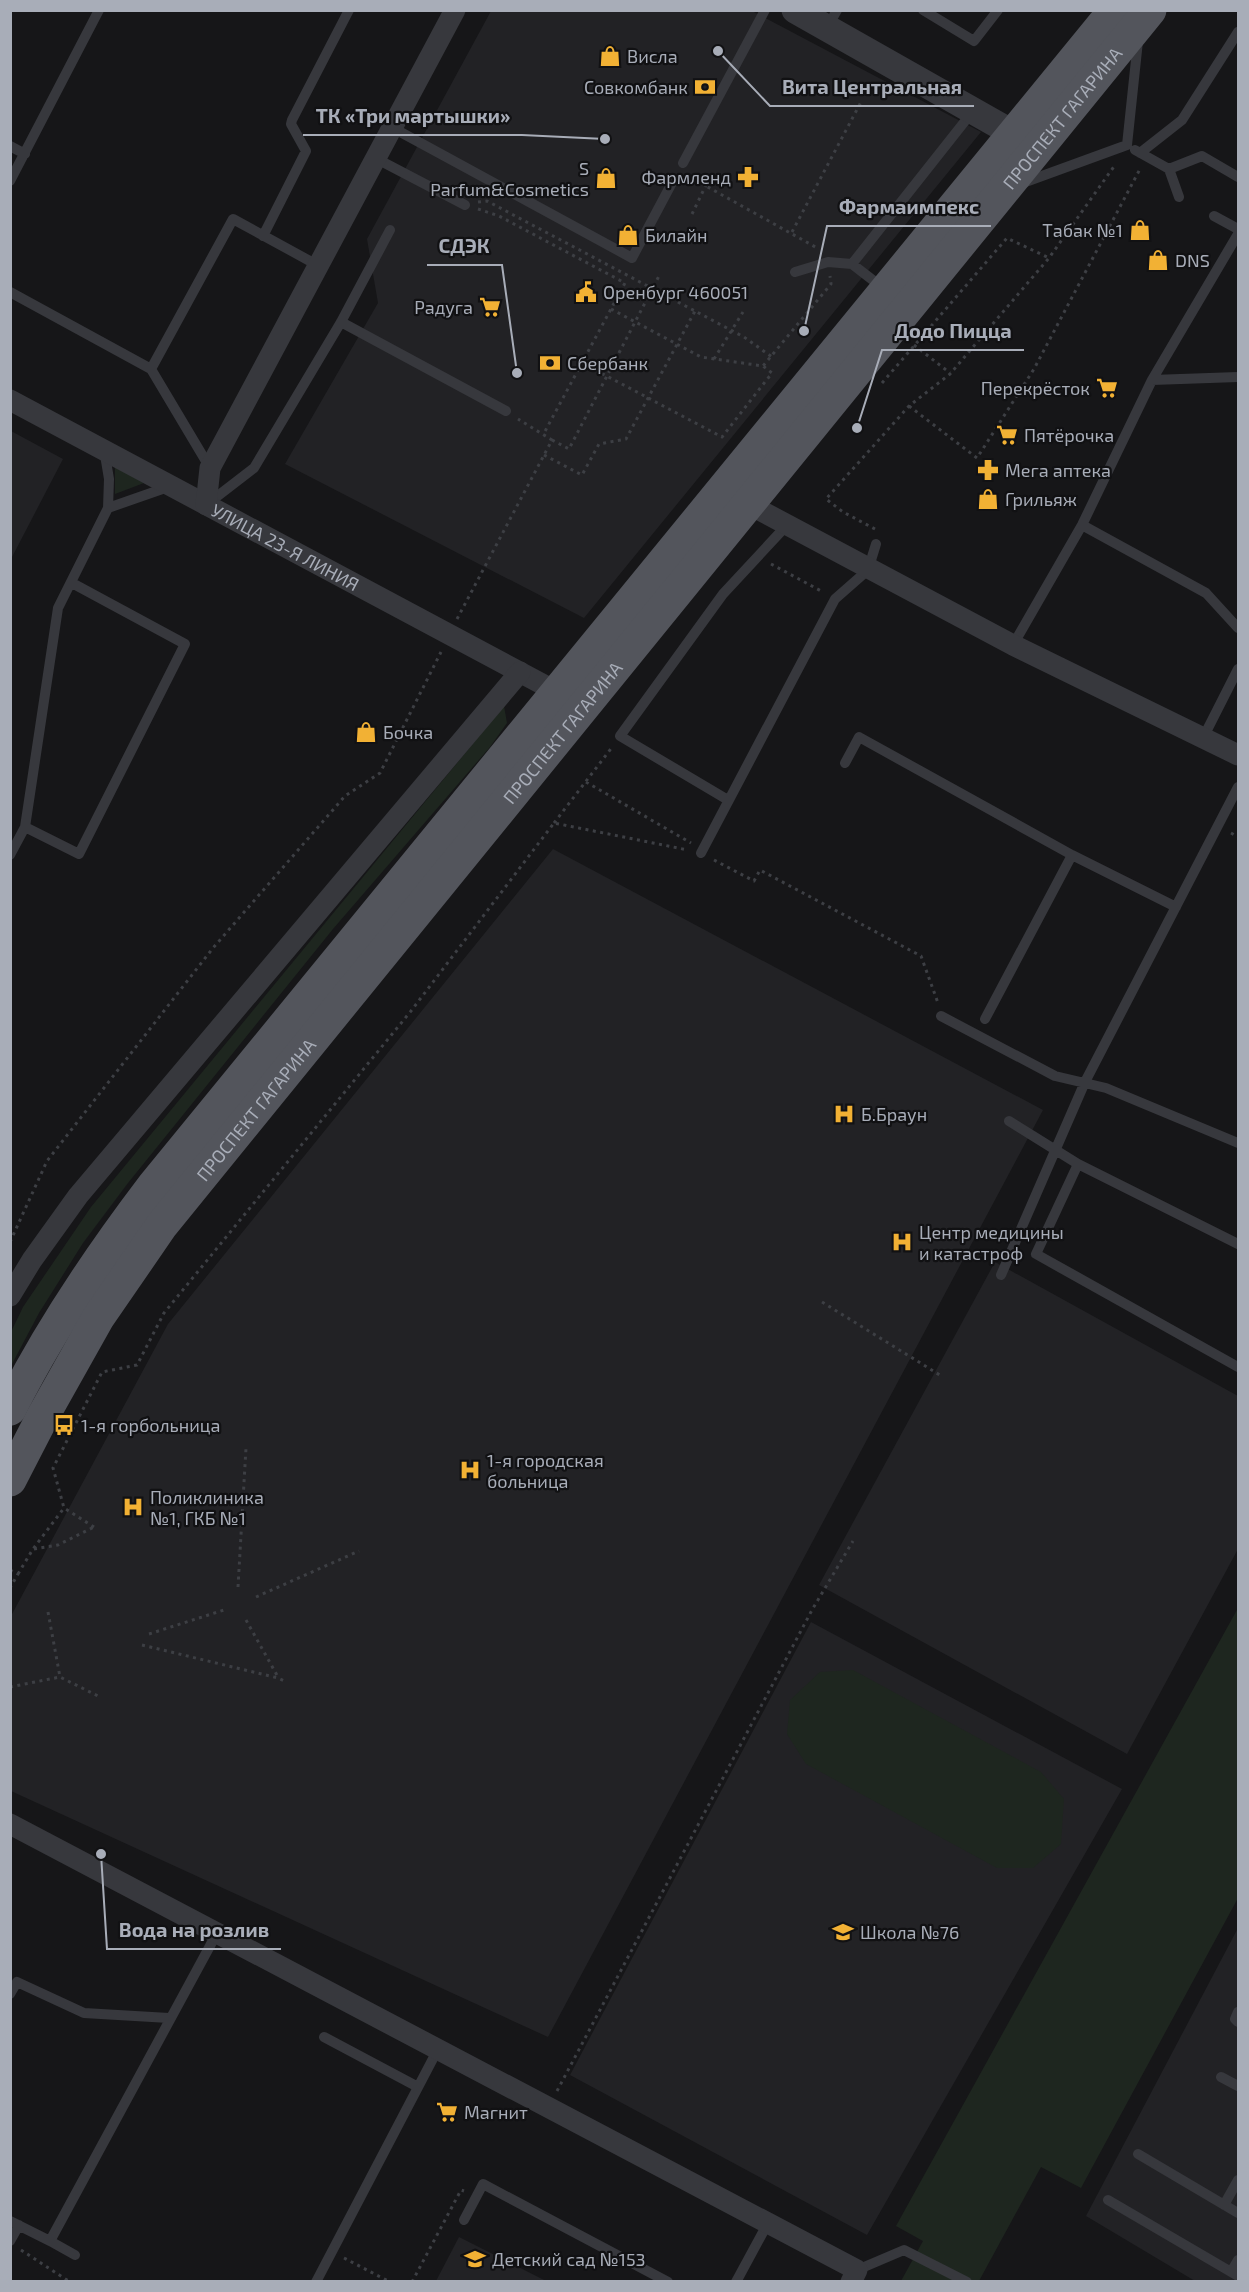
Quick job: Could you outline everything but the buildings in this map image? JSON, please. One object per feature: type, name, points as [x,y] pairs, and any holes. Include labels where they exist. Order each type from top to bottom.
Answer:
[{"type":"main road","name":"ПРОСПЕКТ ГАГАРИНА","points":[[10,1480],[98,1318],[162,1225],[737,496],[887,291],[1025,143],[1135,15]]},
{"type":"main road","name":"ПРОСПЕКТ ГАГАРИНА","points":[[10,1409],[66,1307],[146,1195],[559,693],[737,496],[1006,189],[1025,143]]},
{"type":"street","points":[[206,505],[210,468],[377,159],[454,10]]},
{"type":"street","points":[[795,10],[832,19],[1025,143]]},
{"type":"street","name":"УЛИЦА 23-Я ЛИНИЯ","points":[[10,400],[559,693]]},
{"type":"street","points":[[737,496],[868,570],[1012,645],[1239,755]]},
{"type":"street","points":[[10,1296],[32,1260],[78,1196],[520,672]]},
{"type":"street","points":[[10,1824],[217,1932],[437,2051],[768,2223],[854,2276]]},
{"type":"lane","points":[[10,181],[99,10]]},
{"type":"lane","points":[[263,236],[306,151],[291,124],[292,120],[349,10]]},
{"type":"lane","points":[[393,128],[536,201],[632,258],[679,171],[738,51],[765,10]]},
{"type":"lane","points":[[923,10],[974,41],[998,10]]},
{"type":"lane","points":[[1127,145],[1135,15]]},
{"type":"lane","points":[[1143,155],[1182,120],[1239,32]]},
{"type":"lane","points":[[852,264],[973,111]]},
{"type":"lane","points":[[1127,145],[1169,169],[1179,197]]},
{"type":"lane","points":[[1006,189],[1127,145]]},
{"type":"lane","points":[[10,146],[25,154]]},
{"type":"lane","points":[[1169,169],[1202,156],[1239,177]]},
{"type":"lane","points":[[377,159],[470,207]]},
{"type":"lane","points":[[1214,216],[1239,229]]},
{"type":"lane","points":[[151,369],[233,219],[319,266]]},
{"type":"lane","points":[[206,505],[255,468],[341,322],[390,230]]},
{"type":"lane","points":[[1012,645],[1082,525],[1152,380],[1239,234]]},
{"type":"lane","points":[[795,272],[828,262],[852,264],[887,291]]},
{"type":"lane","points":[[10,292],[151,369],[210,468]]},
{"type":"lane","points":[[341,322],[506,411]]},
{"type":"lane","points":[[1152,380],[1239,377]]},
{"type":"lane","points":[[10,855],[25,827],[58,608],[108,508],[109,479],[104,449]]},
{"type":"lane","points":[[108,508],[171,486]]},
{"type":"lane","points":[[728,800],[620,736],[723,594],[786,525]]},
{"type":"lane","points":[[1082,525],[1206,592],[1239,628]]},
{"type":"lane","points":[[701,853],[835,599],[868,570],[876,544]]},
{"type":"lane","points":[[25,827],[79,854],[185,644],[72,584]]},
{"type":"lane","points":[[1203,738],[1239,669]]},
{"type":"lane","points":[[845,763],[859,737],[1072,855],[1176,907]]},
{"type":"lane","points":[[1001,1275],[1085,1082],[1239,787]]},
{"type":"lane","points":[[985,1019],[1072,855]]},
{"type":"lane","points":[[941,1016],[1055,1076],[1106,1088],[1239,1143]]},
{"type":"lane","points":[[1009,1121],[1078,1164],[1239,1244]]},
{"type":"lane","points":[[1078,1164],[1036,1254],[1239,1368]]},
{"type":"lane","points":[[50,2241],[217,1932]]},
{"type":"lane","points":[[10,1994],[17,1982],[84,2013],[169,2018]]},
{"type":"lane","points":[[1239,2012],[1235,2019],[1239,2022]]},
{"type":"lane","points":[[324,2037],[418,2087]]},
{"type":"lane","points":[[316,2282],[437,2051]]},
{"type":"lane","points":[[1221,2077],[1239,2086]]},
{"type":"lane","points":[[1138,2154],[1239,2213]]},
{"type":"lane","points":[[1224,2205],[1239,2180]]},
{"type":"lane","points":[[464,2220],[483,2184],[668,2282]]},
{"type":"lane","points":[[1108,2200],[1235,2274],[1239,2259]]},
{"type":"lane","points":[[10,2241],[15,2223],[75,2254]]},
{"type":"lane","points":[[736,2282],[768,2223]]},
{"type":"lane","points":[[854,2276],[904,2250],[967,2282]]},
{"type":"path","points":[[792,232],[861,102]]},
{"type":"path","points":[[879,531],[843,512],[826,499],[909,406],[950,374],[1049,258],[1098,191],[1127,145]]},
{"type":"path","points":[[909,406],[977,458],[1034,369],[1143,155]]},
{"type":"path","points":[[679,171],[792,232],[824,252],[831,284],[763,366]]},
{"type":"path","points":[[692,214],[706,185]]},
{"type":"path","points":[[470,207],[487,201],[731,330],[772,357]]},
{"type":"path","points":[[489,212],[624,283],[543,435]]},
{"type":"path","points":[[882,383],[1007,237],[1049,258]]},
{"type":"path","points":[[506,411],[569,449],[660,274]]},
{"type":"path","points":[[582,363],[722,437],[772,373],[763,366],[701,357],[611,309]]},
{"type":"path","points":[[544,455],[582,476],[599,444],[626,439],[695,311]]},
{"type":"path","points":[[714,359],[743,312]]},
{"type":"path","points":[[914,345],[950,374]]},
{"type":"path","points":[[10,1242],[47,1161],[206,956],[345,796],[380,773],[449,635],[552,440]]},
{"type":"path","points":[[767,562],[835,599]]},
{"type":"path","points":[[33,1549],[58,1545],[94,1527],[64,1508],[53,1468],[102,1372],[137,1365],[164,1313],[411,1011],[620,736]]},
{"type":"path","points":[[586,782],[687,839],[701,853]]},
{"type":"path","points":[[554,823],[701,853],[754,881],[760,870],[921,956],[931,978],[941,1016]]},
{"type":"path","points":[[822,1302],[943,1377]]},
{"type":"path","points":[[238,1587],[246,1448]]},
{"type":"path","points":[[10,1588],[33,1549],[64,1508]]},
{"type":"path","points":[[547,2108],[813,1610],[853,1540]]},
{"type":"path","points":[[256,1596],[358,1551]]},
{"type":"path","points":[[10,1570],[18,1574]]},
{"type":"path","points":[[148,1634],[224,1610]]},
{"type":"path","points":[[48,1612],[60,1677]]},
{"type":"path","points":[[246,1620],[278,1678]]},
{"type":"path","points":[[142,1645],[287,1682]]},
{"type":"path","points":[[10,1687],[60,1677],[98,1696]]},
{"type":"path","points":[[412,2282],[461,2190],[476,2198]]},
{"type":"path","points":[[20,2249],[70,2282]]},
{"type":"path","points":[[332,2252],[390,2282]]},
{"type":"shaded area","points":[[491,11],[752,11],[981,132],[584,618],[285,464],[378,303],[367,239]]},
{"type":"shaded area","points":[[11,431],[63,459],[11,559]]},
{"type":"shaded area","points":[[115,467],[144,483],[115,494]]},
{"type":"shaded area","points":[[504,706],[507,723],[490,747],[333,929],[128,1183],[83,1243],[39,1313],[11,1366],[11,1332],[23,1307],[91,1207]]},
{"type":"shaded area","name":"1-я городская больница","points":[[553,849],[1043,1110],[548,2037],[11,1791],[11,1616],[168,1324]]},
{"type":"shaded area","points":[[995,1262],[1238,1396],[1238,1549],[1127,1754],[819,1585]]},
{"type":"shaded area","points":[[1238,1608],[1238,1898],[1081,2188],[1041,2167],[979,2281],[901,2281],[923,2241],[896,2226]]},
{"type":"shaded area","name":"Школа №76","points":[[811,1622],[1122,1789],[867,2235],[570,2075]]},
{"type":"shaded area","points":[[853,1670],[1041,1772],[1064,1799],[1061,1844],[1033,1868],[997,1868],[806,1764],[787,1734],[790,1700],[820,1672]]},
{"type":"shaded area","points":[[1238,1928],[1238,2281],[1195,2281],[1086,2216]]},
{"type":"shaded area","name":"Детский сад №153","points":[[459,2237],[546,2281],[436,2281]]},
{"type":"place","name":"Вита Центральная","points":[[718,51]]},
{"type":"place","name":"Висла","points":[[610,56]]},
{"type":"place","name":"Совкомбанк","points":[[705,87]]},
{"type":"place","name":"ТК «Три мартышки»","points":[[605,139]]},
{"type":"place","name":"Фармленд","points":[[748,177]]},
{"type":"place","name":"S Parfum&Cosmetics","points":[[606,178]]},
{"type":"place","name":"Табак №1","points":[[1140,230]]},
{"type":"place","name":"Билайн","points":[[628,235]]},
{"type":"place","name":"DNS","points":[[1158,260]]},
{"type":"place","name":"Оренбург 460051","points":[[586,292]]},
{"type":"place","name":"Радуга","points":[[490,307]]},
{"type":"place","name":"Фармаимпекс","points":[[804,331]]},
{"type":"place","name":"Сбербанк","points":[[550,363]]},
{"type":"place","name":"СДЭК","points":[[517,373]]},
{"type":"place","name":"Перекрёсток","points":[[1107,388]]},
{"type":"place","name":"Додо Пицца","points":[[857,428]]},
{"type":"place","name":"Пятёрочка","points":[[1007,435]]},
{"type":"place","name":"Мега аптека","points":[[988,470]]},
{"type":"place","name":"Грильяж","points":[[988,499]]},
{"type":"place","name":"Бочка","points":[[366,732]]},
{"type":"place","name":"Б.Браун","points":[[844,1114]]},
{"type":"place","name":"Центр медицины и катастроф","points":[[902,1242]]},
{"type":"place","name":"1-я горбольница","points":[[64,1425]]},
{"type":"place","name":"1-я городская больница","points":[[470,1470]]},
{"type":"place","name":"Поликлиника №1, ГКБ №1","points":[[133,1507]]},
{"type":"place","name":"Вода на розлив","points":[[101,1854]]},
{"type":"place","name":"Школа №76","points":[[843,1932]]},
{"type":"place","name":"Магнит","points":[[447,2112]]},
{"type":"place","name":"Детский сад №153","points":[[475,2259]]}]
